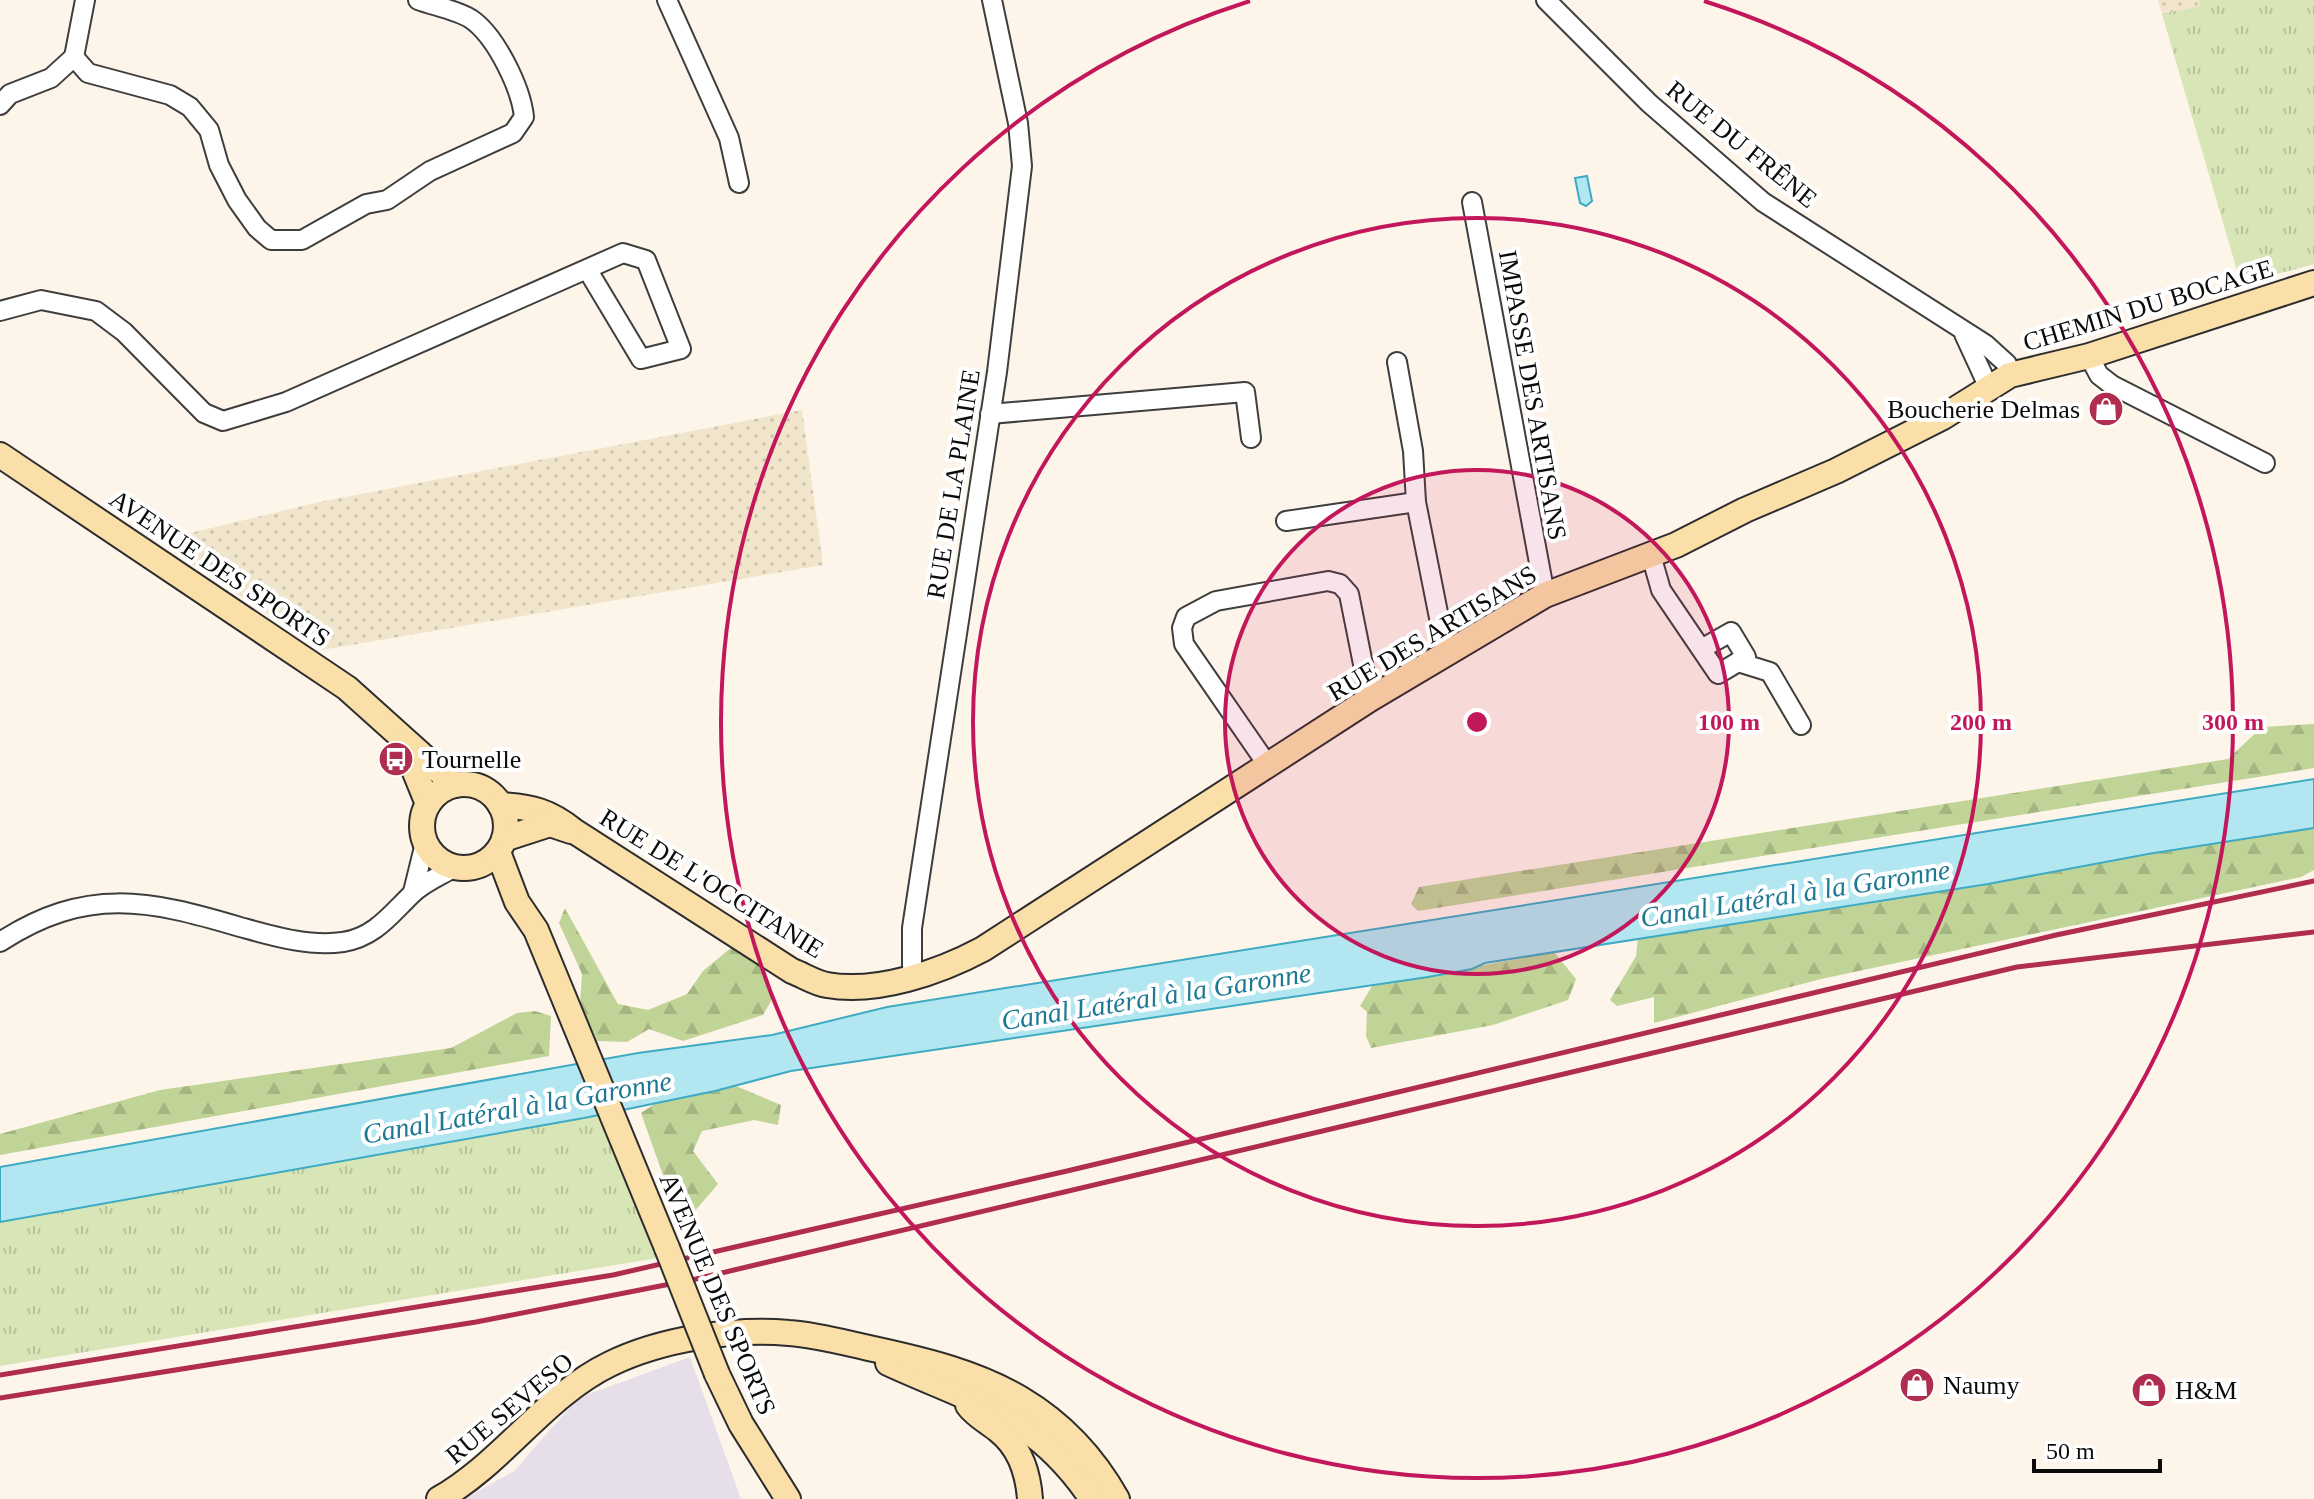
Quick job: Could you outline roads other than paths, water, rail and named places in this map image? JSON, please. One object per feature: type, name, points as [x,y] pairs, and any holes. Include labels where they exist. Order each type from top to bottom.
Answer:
[{"type":"street","points":[[0,105],[10,94],[51,78],[74,57],[85,0]]},
{"type":"street","points":[[74,57],[88,73],[170,95],[190,107],[209,130],[219,165],[257,228],[271,240],[302,240],[323,230],[334,219],[366,204],[387,200],[430,171],[513,133],[524,117],[522,96],[510,73],[498,51],[471,19],[418,0]]},
{"type":"street","points":[[667,0],[729,138],[739,183]]},
{"type":"street","name":"RUE DE LA PLAINE","points":[[916,976],[912,966],[912,928],[990,414],[1022,166],[1018,123],[992,0]]},
{"type":"street","name":"RUE DU FRÊNE","points":[[1546,0],[1649,103],[1763,202],[2000,356],[1999,380]]},
{"type":"street","name":"IMPASSE DES ARTISANS","points":[[1472,202],[1545,595]]},
{"type":"street","points":[[0,311],[41,300],[96,311],[124,332],[204,413],[223,421],[286,402],[623,253],[646,260],[681,349],[641,359],[587,269]]},
{"type":"street","name":"CHEMIN DU BOCAGE","points":[[1999,380],[2089,356],[2314,283]]},
{"type":"street","name":"RUE DU FRÊNE","points":[[1962,332],[1999,380]]},
{"type":"street","points":[[2089,356],[2099,375],[2112,385],[2265,463]]},
{"type":"street","points":[[1397,362],[1413,451],[1416,502],[1446,653]]},
{"type":"street","name":"RUE DES ARTISANS","points":[[916,976],[983,949],[1370,699],[1545,595],[1651,555],[1836,471],[1943,417],[1999,380]]},
{"type":"street","points":[[990,414],[1245,392],[1251,438]]},
{"type":"street","name":"AVENUE DES SPORTS","points":[[0,455],[347,688],[401,738],[437,765],[455,785]]},
{"type":"street","points":[[1286,521],[1416,502]]},
{"type":"street","points":[[1651,555],[1661,590],[1718,674],[1746,657],[1731,632],[1703,648]]},
{"type":"street","points":[[1269,767],[1184,644],[1182,628],[1186,617],[1216,601],[1328,581],[1340,584],[1349,594],[1370,699]]},
{"type":"street","points":[[1738,662],[1770,672],[1801,725]]},
{"type":"street","name":"AVENUE DES SPORTS","points":[[401,738],[428,804]]},
{"type":"street","points":[[455,785],[481,787],[500,805],[506,827],[501,845],[517,902],[463,868],[432,854],[421,830],[428,804],[435,795],[455,785]]},
{"type":"street","name":"RUE DE L'OCCITANIE","points":[[500,805],[533,807],[552,814],[792,971],[827,985],[869,984],[916,976]]},
{"type":"street","points":[[0,942],[60,912],[115,901],[169,906],[294,941],[342,942],[366,935],[395,914],[413,892],[501,845],[550,824],[574,831]]},
{"type":"street","points":[[413,892],[425,843]]},
{"type":"street","name":"AVENUE DES SPORTS","points":[[517,902],[536,930],[579,1030],[717,1374],[785,1494]]},
{"type":"street","name":"RUE SEVESO","points":[[439,1499],[505,1450],[562,1393],[614,1362],[680,1343],[753,1332],[798,1334],[929,1361],[989,1383],[1022,1400],[1077,1442],[1102,1471],[1117,1499]]},
{"type":"street","name":"RUE SEVESO","points":[[850,1344],[1004,1413],[1051,1448],[1092,1499]]},
{"type":"street","points":[[965,1395],[969,1408],[1005,1435],[1019,1454],[1028,1476],[1030,1499]]},
{"type":"water","points":[[1587,176],[1592,201],[1586,206],[1580,203],[1575,178]]},
{"type":"water","name":"Canal Latéral à la Garonne","points":[[2314,779],[2314,828],[2148,854],[1988,884],[1485,963],[1472,969],[1428,977],[791,1071],[715,1091],[584,1118],[0,1222],[0,1167],[638,1053],[772,1035],[887,1007]]},
{"type":"railway","points":[[0,1375],[613,1275],[1067,1171],[2056,935],[2314,881]]},
{"type":"railway","points":[[0,1398],[476,1322],[696,1279],[2017,967],[2314,932]]},
{"type":"place","name":"Boucherie Delmas","points":[[2106,409]]},
{"type":"place","name":"Tournelle","points":[[396,759]]},
{"type":"place","name":"Naumy","points":[[1917,1385]]},
{"type":"place","name":"H&M","points":[[2149,1390]]}]
